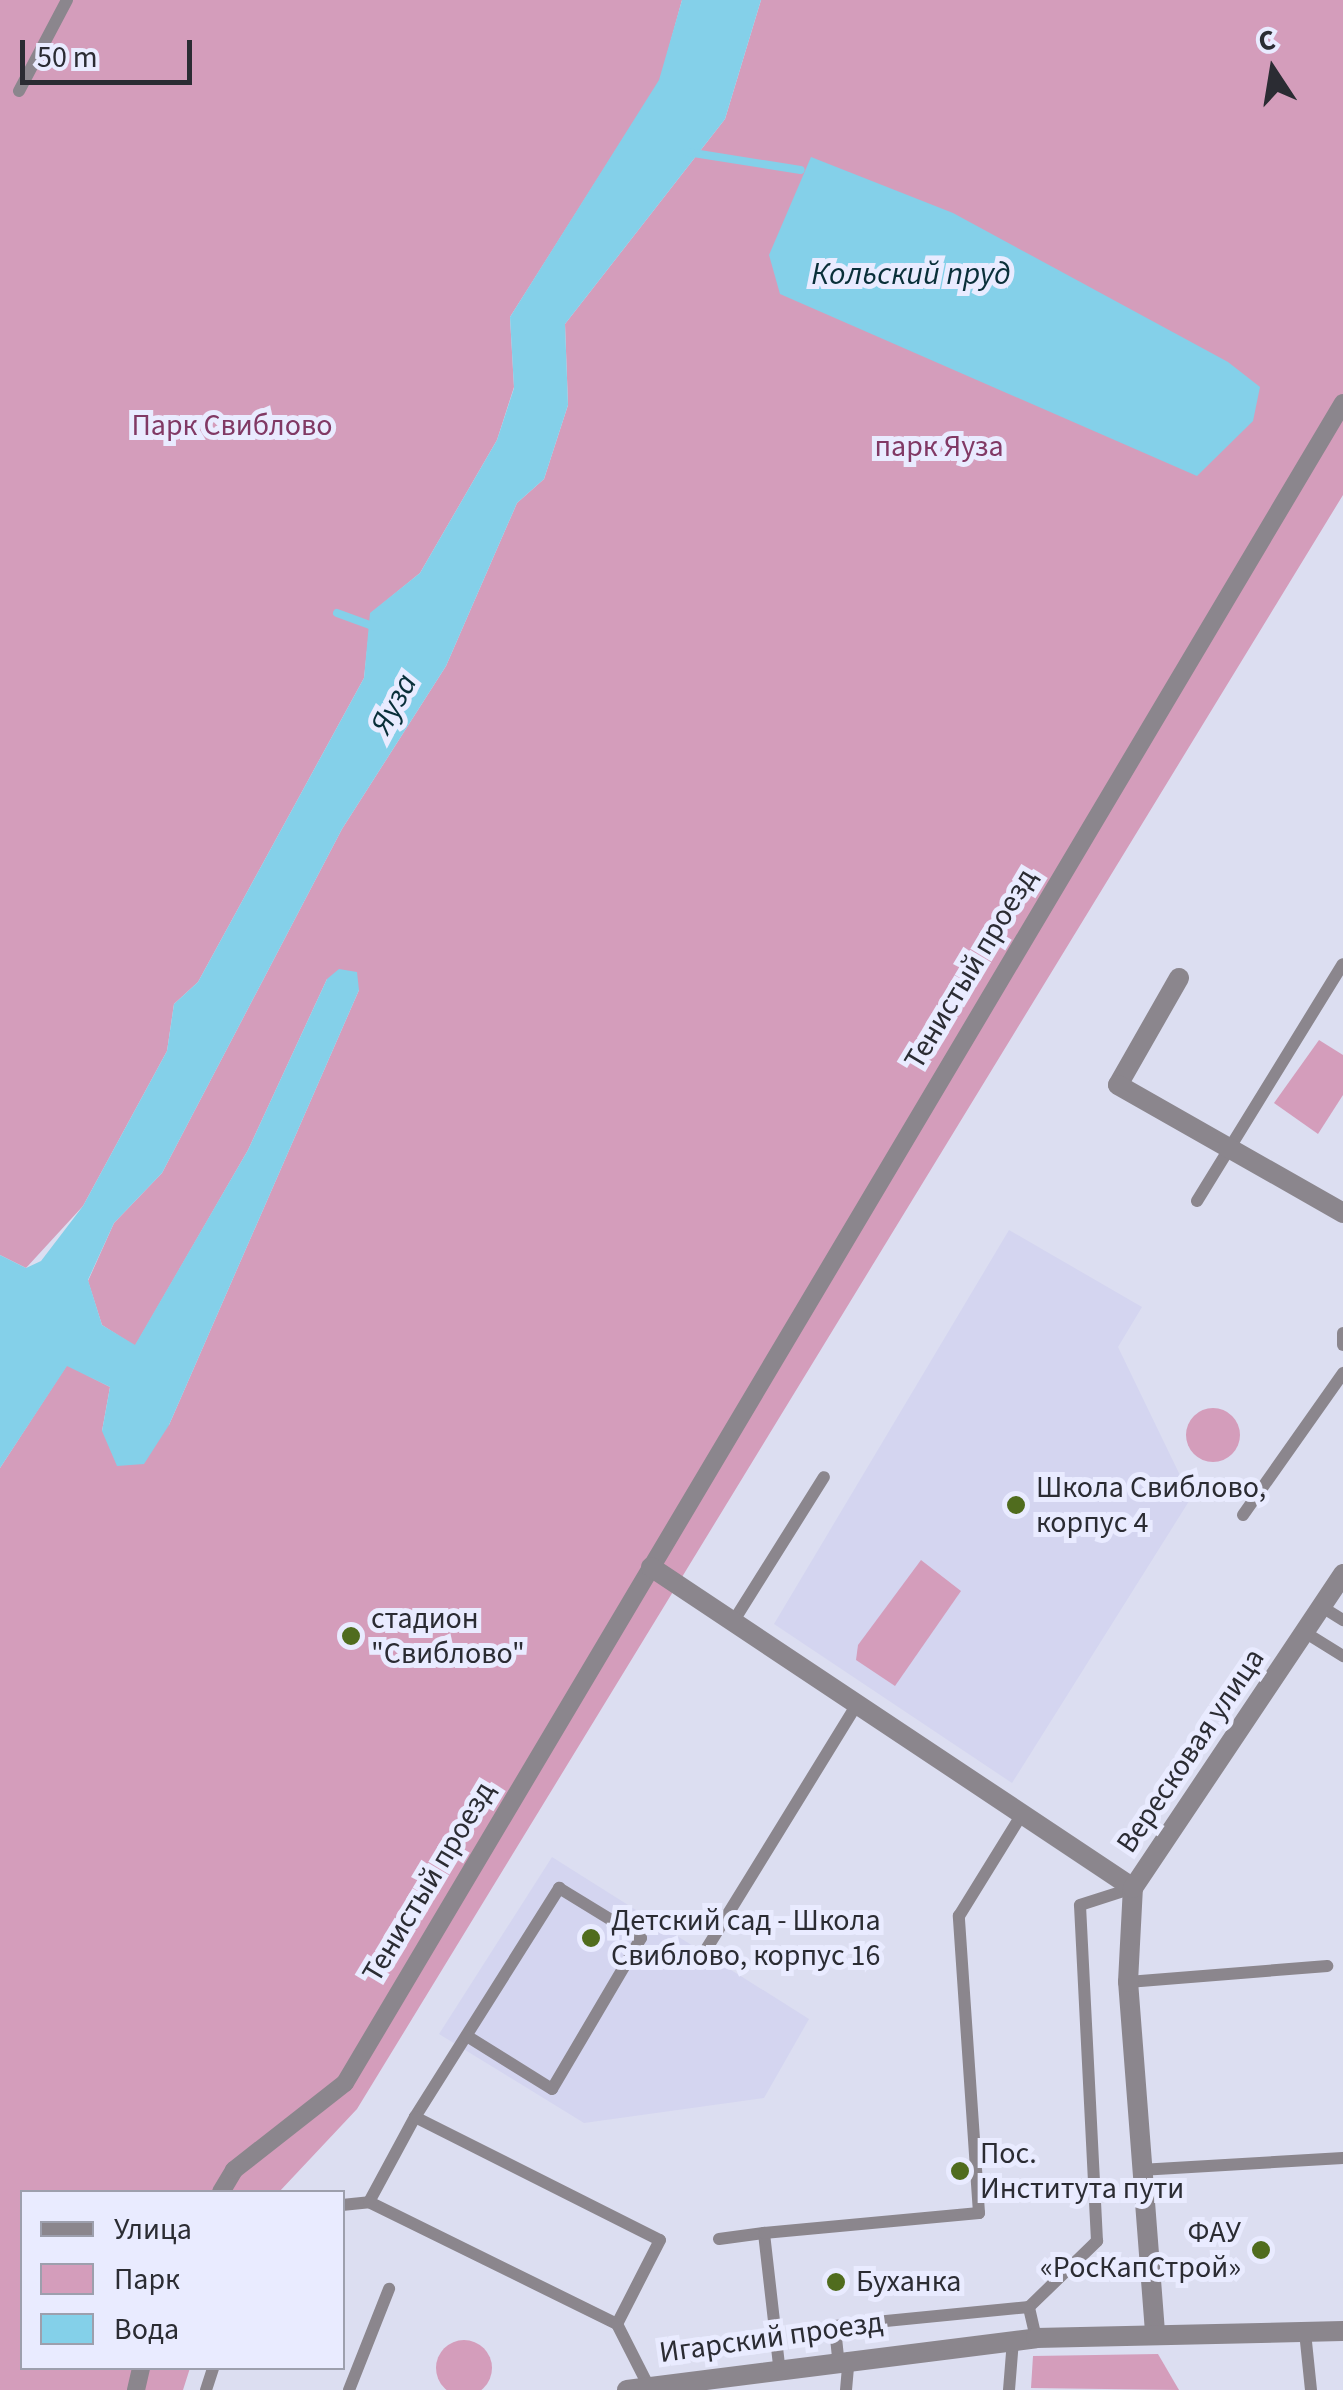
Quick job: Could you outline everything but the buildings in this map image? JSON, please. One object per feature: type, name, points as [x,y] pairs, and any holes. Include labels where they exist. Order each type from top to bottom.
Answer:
[{"type":"street","name":"Тенистый проезд","points":[[221,2190],[234,2170],[345,2082],[1343,402]]},
{"type":"street","points":[[1179,978],[1118,1085],[1343,1213]]},
{"type":"street","points":[[651,1567],[857,1704],[908,1745],[1133,1888]]},
{"type":"street","name":"Вересковая улица","points":[[1155,2332],[1128,1982],[1133,1888],[1343,1574]]},
{"type":"street","name":"Игарский проезд","points":[[626,2390],[844,2356],[1036,2338],[1155,2332],[1268,2340],[1304,2332],[1343,2331]]},
{"type":"lane","points":[[19,92],[67,0]]},
{"type":"lane","points":[[1198,1201],[1227,1147],[1343,964]]},
{"type":"lane","points":[[1343,1333],[1343,1344]]},
{"type":"lane","points":[[1243,1516],[1343,1374]]},
{"type":"lane","points":[[733,1622],[824,1477]]},
{"type":"lane","points":[[1322,1607],[1343,1620]]},
{"type":"lane","points":[[1306,1633],[1343,1656]]},
{"type":"lane","points":[[707,1948],[857,1704]]},
{"type":"lane","points":[[719,2239],[980,2213],[959,1916],[1022,1814]]},
{"type":"lane","points":[[368,2202],[416,2117],[559,1888],[641,1938],[552,2089],[468,2036]]},
{"type":"lane","points":[[846,2390],[844,2356],[835,2326],[1029,2308],[1097,2241],[1080,1905],[1133,1888]]},
{"type":"lane","points":[[1128,1982],[1326,1966]]},
{"type":"lane","points":[[416,2117],[660,2240],[617,2324]]},
{"type":"lane","points":[[1140,2170],[1343,2158]]},
{"type":"lane","points":[[345,2205],[368,2202],[617,2324],[648,2384]]},
{"type":"lane","points":[[764,2233],[779,2365]]},
{"type":"lane","points":[[349,2390],[389,2288]]},
{"type":"lane","points":[[1029,2308],[1036,2338]]},
{"type":"lane","points":[[1304,2332],[1311,2390]]},
{"type":"lane","points":[[1009,2390],[1013,2340]]},
{"type":"shaded area","name":"Школа Свиблово, корпус 4","points":[[1009,1230],[1142,1307],[1118,1347],[1191,1498],[1012,1783],[774,1624]]},
{"type":"shaded area","name":"Детский сад - Школа Свиблово, корпус 16","points":[[552,1857],[809,2019],[764,2098],[584,2123],[439,2034]]},
{"type":"green space","name":"Парк Свиблово","points":[[0,0],[682,0],[660,80],[510,317],[514,387],[497,440],[420,573],[371,613],[364,678],[198,982],[174,1004],[167,1051],[83,1206],[26,1268],[0,1255]]},
{"type":"green space","name":"парк Яуза","points":[[761,0],[1343,0],[1343,495],[357,2109],[281,2190],[20,2190],[20,2370],[189,2370],[183,2390],[0,2390],[0,1468],[67,1365],[110,1387],[102,1431],[169,1425],[359,990],[327,979],[248,1150],[135,1346],[102,1325],[88,1281],[114,1223],[162,1173],[342,829],[446,666],[517,503],[544,479],[568,405],[565,324],[725,119]]},
{"type":"green space","points":[[1319,1040],[1343,1055],[1343,1095],[1318,1134],[1274,1103]]},
{"type":"green space","points":[[1213,1408],[1232,1416],[1240,1435],[1232,1454],[1213,1462],[1194,1454],[1186,1435],[1194,1416]]},
{"type":"green space","points":[[921,1560],[961,1591],[895,1686],[856,1660],[858,1645]]},
{"type":"green space","points":[[453,2342],[475,2342],[490,2357],[490,2379],[480,2391],[448,2391],[438,2379],[438,2357]]},
{"type":"green space","points":[[1158,2354],[1179,2390],[1031,2388],[1033,2356]]},
{"type":"water","name":"Яуза","points":[[682,0],[761,0],[725,119],[565,324],[568,405],[544,479],[517,503],[446,666],[342,829],[162,1173],[114,1223],[88,1280],[102,1325],[135,1345],[248,1150],[327,979],[339,969],[357,972],[359,990],[169,1425],[144,1464],[117,1466],[102,1431],[110,1387],[67,1366],[0,1468],[0,1255],[26,1268],[41,1261],[83,1206],[167,1051],[174,1004],[198,982],[364,678],[370,613],[420,573],[497,440],[514,388],[510,317],[659,80]]},
{"type":"water","name":"Кольский пруд","points":[[811,157],[953,213],[1228,362],[1260,387],[1253,421],[1197,476],[780,294],[769,255]]},
{"type":"waterway","points":[[687,152],[801,170]]},
{"type":"waterway","points":[[337,613],[375,627]]},
{"type":"place","name":"Школа Свиблово, корпус 4","points":[[1016,1505]]},
{"type":"place","name":"стадион \"Свиблово\"","points":[[351,1636]]},
{"type":"place","name":"Детский сад - Школа Свиблово, корпус 16","points":[[591,1938]]},
{"type":"place","name":"Пос. Института пути","points":[[960,2171]]},
{"type":"place","name":"ФАУ «РосКапСтрой»","points":[[1261,2250]]},
{"type":"place","name":"Буханка","points":[[836,2282]]}]
